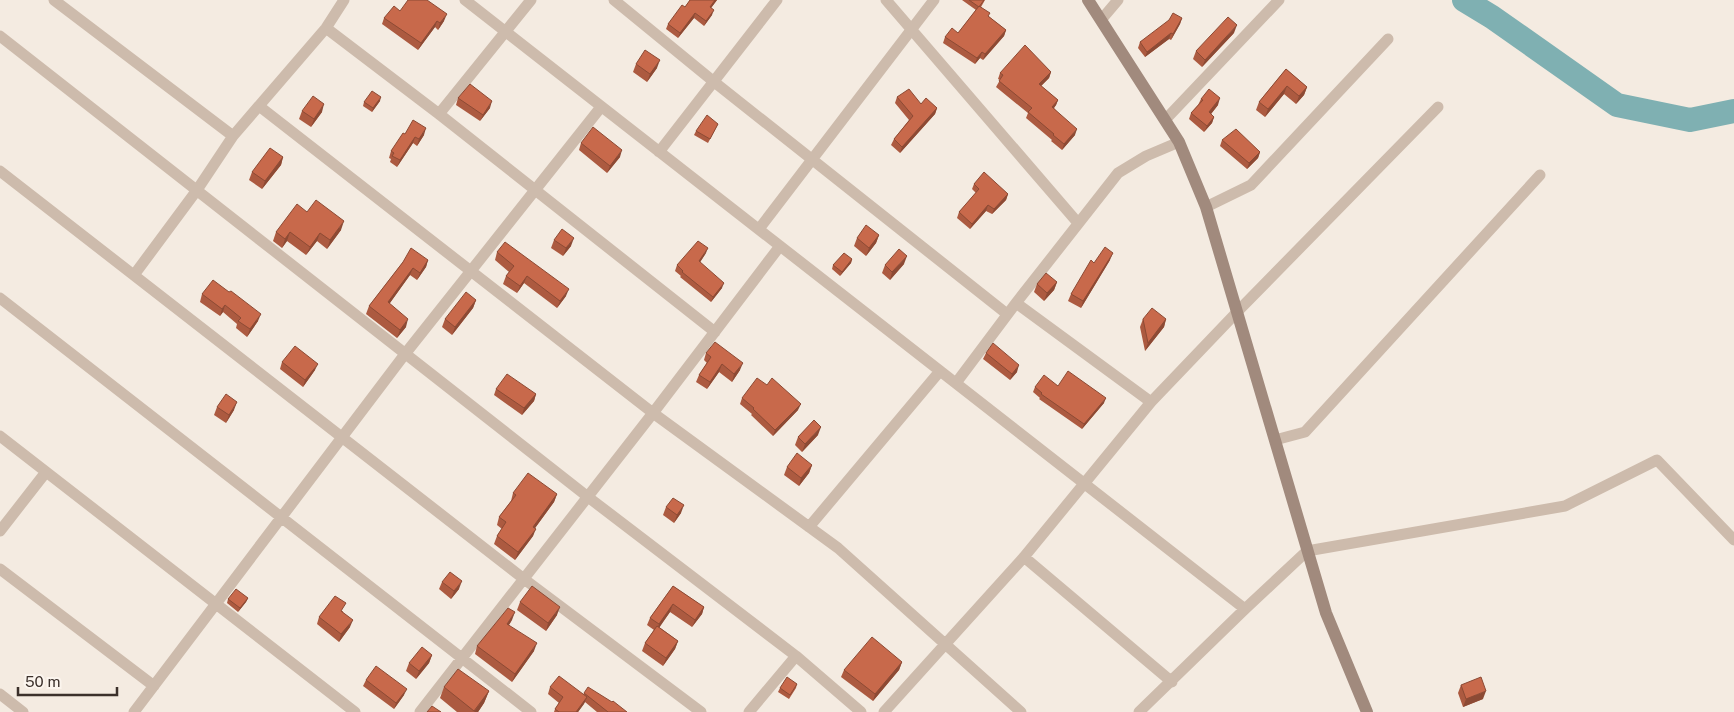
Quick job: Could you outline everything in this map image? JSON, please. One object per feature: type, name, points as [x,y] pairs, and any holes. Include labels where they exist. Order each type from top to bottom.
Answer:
[{"type":"street","points":[[54,0],[233,136]]},
{"type":"street","points":[[134,276],[197,190],[233,136],[326,28],[344,0]]},
{"type":"street","points":[[465,0],[1245,609]]},
{"type":"street","points":[[439,114],[531,0]]},
{"type":"street","points":[[614,0],[1007,314]]},
{"type":"street","points":[[659,152],[777,0]]},
{"type":"street","points":[[886,0],[1078,223]]},
{"type":"street","points":[[758,229],[934,0]]},
{"type":"street","points":[[1088,0],[1179,142],[1206,207],[1326,613],[1367,712]]},
{"type":"street","points":[[1101,20],[1118,0]]},
{"type":"street","points":[[1165,120],[1279,0]]},
{"type":"street","points":[[326,28],[439,114],[715,332]]},
{"type":"street","points":[[1,38],[588,497],[796,656],[860,712]]},
{"type":"street","points":[[1206,207],[1251,186],[1388,40]]},
{"type":"street","points":[[259,106],[654,412],[838,548],[1021,712]]},
{"type":"street","points":[[134,712],[405,354],[601,106]]},
{"type":"street","points":[[884,712],[1024,557],[1151,402],[1438,108]]},
{"type":"street","points":[[956,383],[1007,314],[1118,173],[1146,156],[1179,142]]},
{"type":"street","points":[[0,171],[524,578],[701,712]]},
{"type":"street","points":[[1275,440],[1305,432],[1540,175]]},
{"type":"street","points":[[420,712],[654,412],[780,246]]},
{"type":"street","points":[[0,298],[532,712]]},
{"type":"street","points":[[1016,303],[1151,402]]},
{"type":"street","points":[[809,526],[940,371]]},
{"type":"street","points":[[0,436],[355,712]]},
{"type":"street","points":[[1139,712],[1308,551],[1564,506],[1657,460],[1734,540]]},
{"type":"street","points":[[0,531],[46,472]]},
{"type":"street","points":[[1024,557],[1172,682]]},
{"type":"street","points":[[0,569],[154,686]]},
{"type":"street","points":[[749,712],[796,656]]},
{"type":"street","points":[[0,694],[24,712]]},
{"type":"building","points":[[408,0],[427,0],[447,14],[440,23],[437,21],[421,43],[384,18],[394,6],[400,11]]},
{"type":"building","points":[[690,0],[715,0],[710,7],[714,10],[706,21],[695,13],[680,33],[668,24],[682,5],[685,7]]},
{"type":"building","points":[[969,0],[984,0],[979,7]]},
{"type":"building","points":[[979,6],[990,13],[988,16],[1006,30],[985,54],[982,52],[977,58],[945,37],[952,28],[958,33]]},
{"type":"building","points":[[1173,13],[1182,18],[1173,34],[1171,33],[1147,52],[1140,42],[1169,20]]},
{"type":"building","points":[[1228,17],[1237,25],[1205,60],[1196,51]]},
{"type":"building","points":[[1025,45],[1051,72],[1039,84],[1058,100],[1052,107],[1077,129],[1064,144],[1028,112],[1032,108],[999,81],[1003,75],[1000,73]]},
{"type":"building","points":[[645,50],[660,60],[650,74],[636,64]]},
{"type":"building","points":[[1286,69],[1307,87],[1299,96],[1287,86],[1268,109],[1259,102]]},
{"type":"building","points":[[470,84],[492,101],[483,115],[458,98]]},
{"type":"building","points":[[909,89],[921,104],[926,98],[937,108],[902,147],[894,139],[913,116],[897,97]]},
{"type":"building","points":[[1209,89],[1220,98],[1209,112],[1214,117],[1207,126],[1191,113],[1203,100],[1201,99]]},
{"type":"building","points":[[372,91],[381,97],[373,108],[364,102]]},
{"type":"building","points":[[313,96],[324,104],[314,119],[302,111]]},
{"type":"building","points":[[707,115],[718,124],[710,139],[696,131]]},
{"type":"building","points":[[413,120],[426,128],[419,139],[415,137],[400,160],[392,156],[394,153],[391,151],[403,133],[405,134]]},
{"type":"building","points":[[593,127],[622,150],[610,166],[581,143]]},
{"type":"building","points":[[1236,129],[1260,152],[1249,163],[1222,140]]},
{"type":"building","points":[[270,148],[283,157],[265,181],[252,172]]},
{"type":"building","points":[[984,172],[1008,194],[994,209],[988,205],[972,224],[959,212],[979,189],[974,184]]},
{"type":"building","points":[[316,200],[344,221],[330,240],[320,233],[310,247],[290,232],[285,239],[276,232],[297,204],[307,212]]},
{"type":"building","points":[[866,225],[879,235],[869,248],[857,238]]},
{"type":"building","points":[[562,229],[574,238],[566,248],[554,240]]},
{"type":"building","points":[[698,241],[708,248],[699,261],[724,283],[713,297],[682,272],[677,265]]},
{"type":"building","points":[[505,242],[569,289],[560,301],[527,276],[520,286],[506,276],[514,266],[497,252]]},
{"type":"building","points":[[1105,247],[1113,253],[1083,301],[1071,294],[1091,260],[1094,263]]},
{"type":"building","points":[[411,248],[428,260],[420,273],[413,268],[388,302],[408,319],[400,330],[369,306],[403,262]]},
{"type":"building","points":[[899,249],[907,256],[892,272],[885,265]]},
{"type":"building","points":[[844,253],[852,259],[842,272],[833,265]]},
{"type":"building","points":[[1046,273],[1057,282],[1047,293],[1037,284]]},
{"type":"building","points":[[213,280],[261,314],[250,329],[238,321],[241,318],[225,305],[222,309],[202,294]]},
{"type":"building","points":[[466,292],[476,300],[455,327],[445,319]]},
{"type":"building","points":[[1152,308],[1166,319],[1148,343],[1143,319]]},
{"type":"building","points":[[715,342],[743,363],[734,374],[722,364],[710,382],[699,375],[711,357],[706,353]]},
{"type":"building","points":[[993,343],[1019,365],[1012,374],[986,353]]},
{"type":"building","points":[[295,346],[318,364],[305,380],[282,362]]},
{"type":"building","points":[[1068,371],[1106,398],[1084,424],[1041,394],[1035,387],[1044,375],[1058,386]]},
{"type":"building","points":[[507,374],[536,394],[524,408],[496,389]]},
{"type":"building","points":[[757,378],[767,385],[772,378],[801,404],[775,430],[742,398]]},
{"type":"building","points":[[226,394],[237,402],[229,415],[217,407]]},
{"type":"building","points":[[814,420],[821,427],[805,444],[798,437]]},
{"type":"building","points":[[797,453],[812,465],[801,478],[787,467]]},
{"type":"building","points":[[528,473],[557,494],[533,527],[536,529],[518,552],[497,536],[506,522],[499,517],[516,495],[513,493]]},
{"type":"building","points":[[673,498],[684,505],[677,515],[666,507]]},
{"type":"building","points":[[450,572],[462,581],[454,591],[442,582]]},
{"type":"building","points":[[532,586],[560,607],[548,623],[520,602]]},
{"type":"building","points":[[673,586],[704,607],[695,620],[673,604],[659,624],[650,618]]},
{"type":"building","points":[[236,589],[248,598],[240,608],[228,599]]},
{"type":"building","points":[[335,596],[346,603],[341,611],[353,620],[341,634],[319,617]]},
{"type":"building","points":[[508,608],[515,612],[507,624],[537,643],[515,674],[477,646]]},
{"type":"building","points":[[657,626],[678,641],[666,658],[645,643]]},
{"type":"building","points":[[872,637],[902,662],[875,694],[844,670]]},
{"type":"building","points":[[422,647],[432,655],[419,671],[409,663]]},
{"type":"building","points":[[376,666],[407,689],[396,703],[366,680]]},
{"type":"building","points":[[458,669],[489,691],[474,711],[444,687]]},
{"type":"building","points":[[559,676],[587,697],[576,712],[559,712],[555,709],[563,697],[550,687]]},
{"type":"building","points":[[787,677],[797,684],[790,695],[780,688]]},
{"type":"building","points":[[1481,677],[1486,691],[1466,699],[1461,685]]},
{"type":"building","points":[[588,687],[613,701],[627,712],[608,712],[584,693]]},
{"type":"building","points":[[432,706],[441,712],[427,712]]},
{"type":"waterway","points":[[1464,0],[1492,17],[1617,105],[1690,120],[1734,111]]}]
